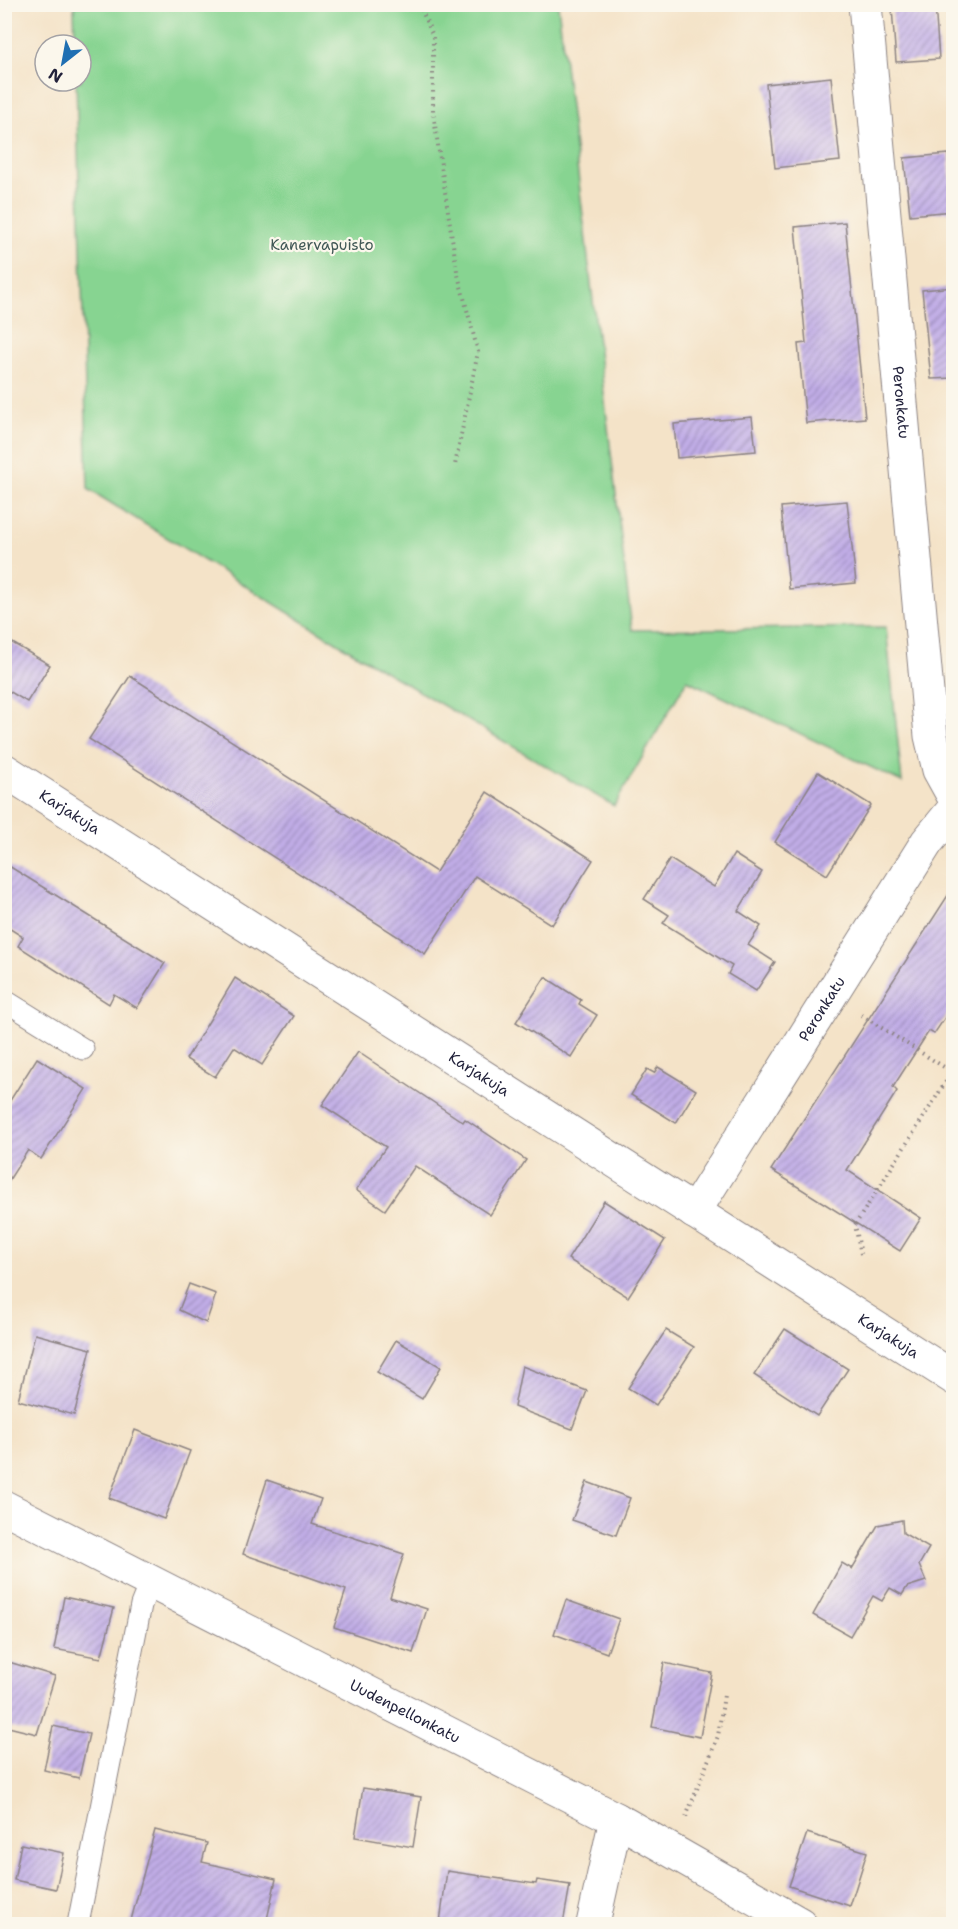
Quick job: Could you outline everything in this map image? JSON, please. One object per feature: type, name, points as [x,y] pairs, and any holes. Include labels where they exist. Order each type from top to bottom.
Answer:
[{"type":"street","name":"Peronkatu","points":[[865,4],[931,736],[939,770],[954,797]]},
{"type":"street","name":"Karjakuja","points":[[4,770],[954,1378]]},
{"type":"street","name":"Peronkatu","points":[[694,1212],[927,842],[954,809]]},
{"type":"street","name":"Uudenpellonkatu","points":[[4,1507],[616,1819],[800,1924]]},
{"type":"street","points":[[592,1924],[616,1819]]},
{"type":"lane","points":[[4,1000],[83,1049]]},
{"type":"lane","points":[[78,1924],[141,1605],[151,1580]]},
{"type":"path","points":[[420,4],[433,36],[433,111],[457,271],[478,352],[455,465]]},
{"type":"path","points":[[831,995],[953,1071],[855,1225],[861,1254]]},
{"type":"path","points":[[700,1786],[718,1736],[724,1695]]},
{"type":"green space","name":"Kanervapuisto","points":[[74,5],[558,5],[632,630],[886,627],[902,782],[687,680],[614,806],[354,653],[88,489],[76,93],[93,93],[93,33],[75,33]]},
{"type":"building","points":[[935,4],[939,59],[896,62],[892,8]]},
{"type":"building","points":[[831,77],[840,161],[775,168],[766,84]]},
{"type":"building","points":[[948,154],[954,211],[910,215],[904,158]]},
{"type":"building","points":[[845,222],[865,418],[806,423],[798,344],[806,343],[795,227]]},
{"type":"building","points":[[954,287],[954,378],[931,379],[922,290]]},
{"type":"building","points":[[752,417],[756,451],[677,458],[674,424]]},
{"type":"building","points":[[847,501],[856,583],[789,589],[781,507]]},
{"type":"building","points":[[4,638],[50,665],[27,702],[4,688]]},
{"type":"building","points":[[130,676],[436,872],[487,792],[593,860],[552,925],[475,876],[425,954],[89,739]]},
{"type":"building","points":[[818,772],[871,805],[827,875],[775,842]]},
{"type":"building","points":[[734,854],[762,872],[738,911],[761,926],[748,945],[775,962],[756,991],[728,974],[732,966],[663,923],[669,915],[644,899],[670,859],[714,887]]},
{"type":"building","points":[[4,863],[165,963],[137,1008],[114,994],[109,1004],[18,946],[23,937],[4,925]]},
{"type":"building","points":[[954,886],[954,1004],[934,1034],[929,1031],[893,1087],[897,1091],[847,1170],[921,1218],[900,1251],[771,1170]]},
{"type":"building","points":[[545,977],[581,1000],[579,1004],[597,1015],[571,1057],[516,1022]]},
{"type":"building","points":[[235,978],[294,1016],[262,1065],[234,1047],[215,1077],[186,1059]]},
{"type":"building","points":[[358,1052],[463,1122],[465,1119],[526,1160],[490,1215],[415,1166],[385,1210],[356,1190],[386,1147],[322,1105]]},
{"type":"building","points":[[37,1058],[86,1089],[41,1159],[28,1150],[4,1188],[4,1110]]},
{"type":"building","points":[[658,1067],[696,1090],[676,1123],[631,1095],[647,1069],[654,1073]]},
{"type":"building","points":[[604,1201],[665,1240],[628,1297],[568,1259]]},
{"type":"building","points":[[189,1284],[216,1294],[206,1323],[179,1310]]},
{"type":"building","points":[[785,1329],[848,1369],[817,1416],[754,1375]]},
{"type":"building","points":[[666,1330],[694,1347],[656,1405],[628,1388]]},
{"type":"building","points":[[35,1334],[91,1349],[74,1415],[18,1400]]},
{"type":"building","points":[[396,1340],[441,1367],[422,1399],[377,1372]]},
{"type":"building","points":[[522,1366],[587,1391],[572,1429],[514,1407]]},
{"type":"building","points":[[135,1430],[190,1451],[164,1519],[109,1498]]},
{"type":"building","points":[[267,1480],[321,1499],[312,1524],[404,1554],[390,1597],[427,1609],[413,1653],[334,1627],[346,1590],[243,1554]]},
{"type":"building","points":[[587,1482],[630,1498],[616,1535],[572,1520]]},
{"type":"building","points":[[902,1520],[903,1533],[929,1548],[919,1565],[926,1581],[907,1587],[902,1595],[890,1588],[882,1601],[873,1596],[850,1636],[813,1615],[842,1563],[852,1569],[878,1525]]},
{"type":"building","points":[[64,1597],[114,1608],[101,1658],[54,1649]]},
{"type":"building","points":[[566,1600],[619,1619],[607,1653],[554,1634]]},
{"type":"building","points":[[9,1662],[55,1676],[37,1734],[4,1726],[4,1679]]},
{"type":"building","points":[[664,1663],[712,1673],[700,1737],[652,1727]]},
{"type":"building","points":[[53,1726],[89,1734],[79,1778],[44,1770]]},
{"type":"building","points":[[363,1788],[421,1797],[413,1847],[355,1837]]},
{"type":"building","points":[[155,1830],[207,1843],[202,1862],[276,1879],[266,1924],[130,1924]]},
{"type":"building","points":[[807,1833],[867,1852],[850,1906],[789,1886]]},
{"type":"building","points":[[21,1844],[64,1853],[56,1889],[14,1880]]},
{"type":"building","points":[[447,1871],[536,1884],[537,1880],[570,1885],[563,1924],[440,1922]]}]
